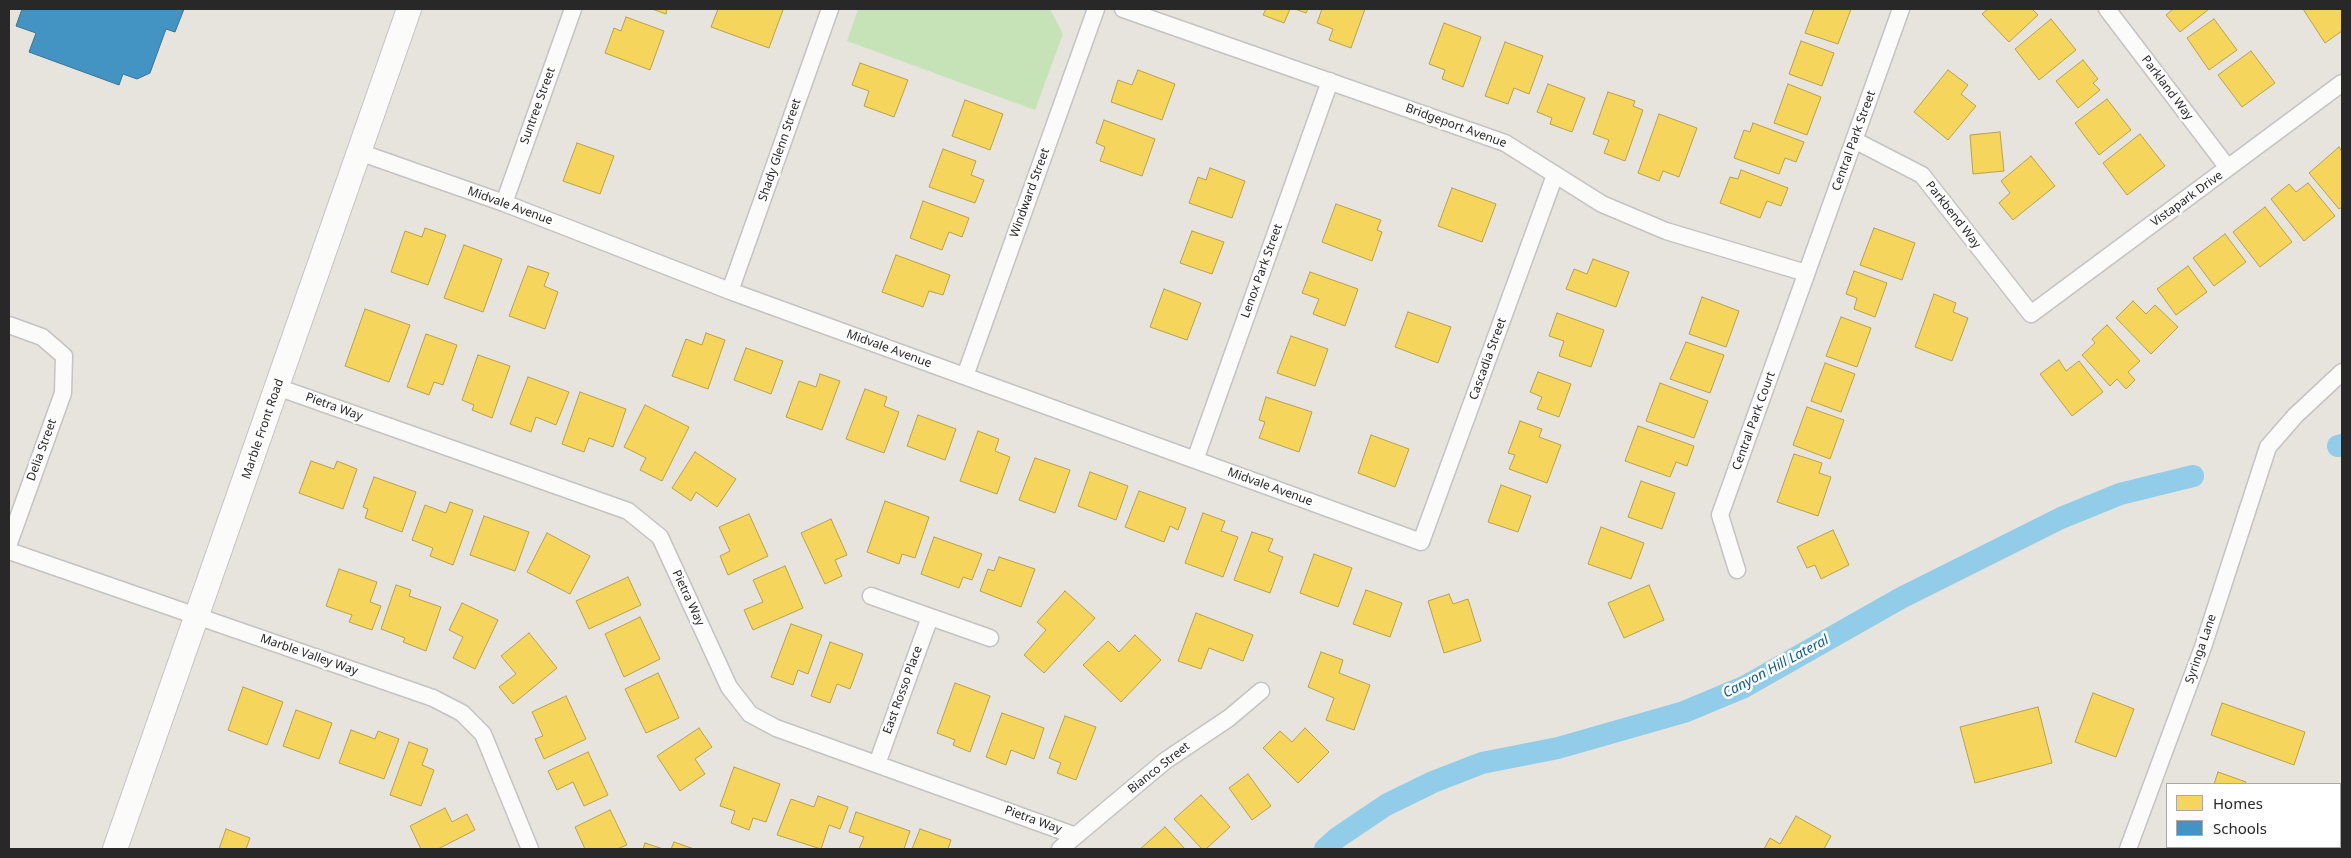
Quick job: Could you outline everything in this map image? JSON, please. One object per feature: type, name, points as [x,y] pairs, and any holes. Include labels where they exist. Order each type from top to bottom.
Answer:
[{"type":"street","name":"Marble Front Road","points":[[114,849],[409,9]]},
{"type":"street","name":"Suntree Street","points":[[504,203],[573,9]]},
{"type":"street","name":"Shady Glenn Street","points":[[730,291],[830,9]]},
{"type":"street","name":"Windward Street","points":[[965,376],[1096,9]]},
{"type":"street","name":"Bridgeport Avenue","points":[[1123,9],[1505,143],[1602,204],[1666,231],[1806,273]]},
{"type":"street","name":"Central Park Street","points":[[1806,273],[1901,9]]},
{"type":"street","name":"Parkland Way","points":[[2107,9],[2228,168]]},
{"type":"street","name":"Lenox Park Street","points":[[1195,460],[1330,81]]},
{"type":"street","name":"Vistapark Drive","points":[[2031,314],[2342,84]]},
{"type":"street","name":"Parkbend Way","points":[[1854,140],[1922,176],[2031,314]]},
{"type":"street","name":"Midvale Avenue","points":[[358,152],[504,203],[730,291],[1421,542]]},
{"type":"street","name":"Cascadia Street","points":[[1421,542],[1555,175]]},
{"type":"street","name":"Central Park Court","points":[[1737,570],[1720,515],[1806,273]]},
{"type":"street","name":"Delia Street","points":[[9,325],[42,337],[64,356],[64,392],[9,543]]},
{"type":"street","name":"Syringa Lane","points":[[2128,849],[2203,647],[2268,447],[2295,416],[2342,372]]},
{"type":"street","name":"Pietra Way","points":[[277,387],[628,511],[660,537],[729,687],[750,714],[776,728],[1076,836]]},
{"type":"street","name":"Marble Valley Way","points":[[9,551],[433,698],[462,713],[483,734],[530,849]]},
{"type":"street","points":[[871,596],[990,638]]},
{"type":"street","name":"East Rosso Place","points":[[877,764],[930,616]]},
{"type":"street","name":"Bianco Street","points":[[1060,849],[1165,761],[1229,718],[1261,691]]},
{"type":"green space","points":[[858,9],[1050,9],[1063,34],[1035,110],[847,41]]},
{"type":"building: Homes","points":[[652,9],[667,9],[666,14]]},
{"type":"building: Homes","points":[[718,9],[783,10],[769,48],[711,27]]},
{"type":"building: Homes","points":[[1266,9],[1290,9],[1284,23],[1263,15]]},
{"type":"building: Homes","points":[[1295,9],[1308,9],[1306,13]]},
{"type":"building: Homes","points":[[1322,9],[1365,9],[1351,48],[1329,40],[1333,29],[1317,23]]},
{"type":"building: Homes","points":[[1814,9],[1851,9],[1838,44],[1805,33]]},
{"type":"building: Homes","points":[[1988,9],[2032,9],[2038,15],[2009,42],[1982,14]]},
{"type":"building: Homes","points":[[2173,9],[2209,9],[2180,32],[2166,15]]},
{"type":"building: Homes","points":[[2303,9],[2342,9],[2342,31],[2325,43]]},
{"type":"building: Homes","points":[[626,17],[664,31],[650,70],[605,53],[614,28],[621,31]]},
{"type":"building: Homes","points":[[2051,19],[2076,50],[2039,80],[2015,49]]},
{"type":"building: Homes","points":[[2214,19],[2237,50],[2209,70],[2187,38]]},
{"type":"building: Homes","points":[[1444,23],[1481,37],[1463,87],[1442,79],[1445,70],[1429,64]]},
{"type":"building: Homes","points":[[1801,41],[1834,53],[1822,86],[1789,74]]},
{"type":"building: Homes","points":[[1505,42],[1543,56],[1529,94],[1514,88],[1508,104],[1485,96]]},
{"type":"building: Homes","points":[[2251,51],[2275,83],[2242,107],[2218,75]]},
{"type":"building: Homes","points":[[2083,60],[2098,79],[2093,83],[2100,90],[2078,108],[2056,81]]},
{"type":"building: Homes","points":[[860,63],[908,80],[894,117],[864,106],[869,91],[852,85]]},
{"type":"building: Homes","points":[[1138,70],[1175,84],[1162,120],[1111,102],[1118,80],[1132,85]]},
{"type":"building: Homes","points":[[1948,70],[1968,85],[1961,94],[1976,106],[1948,140],[1914,112]]},
{"type":"building: Homes","points":[[1548,84],[1585,98],[1572,132],[1550,124],[1552,118],[1537,112]]},
{"type":"building: Homes","points":[[1788,84],[1821,97],[1807,135],[1774,123]]},
{"type":"building: Homes","points":[[1608,92],[1635,101],[1633,106],[1643,110],[1625,161],[1604,153],[1609,140],[1593,134]]},
{"type":"building: Homes","points":[[2107,99],[2131,130],[2099,155],[2075,123]]},
{"type":"building: Homes","points":[[965,100],[1003,114],[990,150],[952,136]]},
{"type":"building: Homes","points":[[1659,114],[1697,128],[1679,177],[1663,171],[1659,181],[1638,173]]},
{"type":"building: Homes","points":[[1104,120],[1155,139],[1142,176],[1100,161],[1105,147],[1096,143]]},
{"type":"building: Homes","points":[[1753,123],[1804,142],[1796,162],[1785,158],[1779,174],[1734,158],[1744,130],[1750,132]]},
{"type":"building: Homes","points":[[2000,132],[2004,171],[1973,174],[1970,135]]},
{"type":"building: Homes","points":[[2140,134],[2165,166],[2127,195],[2103,163]]},
{"type":"building: Homes","points":[[577,143],[614,156],[600,194],[563,181]]},
{"type":"building: Homes","points":[[2339,147],[2342,152],[2342,207],[2339,209],[2309,173]]},
{"type":"building: Homes","points":[[943,149],[976,161],[971,175],[984,180],[975,203],[929,187]]},
{"type":"building: Homes","points":[[2031,156],[2055,186],[2013,220],[1999,203],[2010,193],[2001,181]]},
{"type":"building: Homes","points":[[1210,168],[1245,181],[1232,218],[1189,203],[1198,177],[1206,180]]},
{"type":"building: Homes","points":[[1741,170],[1788,188],[1781,206],[1767,201],[1760,218],[1720,203],[1730,177],[1738,179]]},
{"type":"building: Homes","points":[[2308,183],[2335,216],[2304,241],[2271,199],[2289,184],[2296,192]]},
{"type":"building: Homes","points":[[1452,188],[1496,204],[1482,242],[1438,226]]},
{"type":"building: Homes","points":[[923,201],[969,218],[962,237],[949,232],[942,250],[910,238]]},
{"type":"building: Homes","points":[[1336,204],[1381,220],[1377,230],[1382,232],[1372,261],[1322,242]]},
{"type":"building: Homes","points":[[2265,207],[2292,242],[2260,267],[2233,232]]},
{"type":"building: Homes","points":[[425,228],[446,235],[428,285],[391,272],[405,231],[422,237]]},
{"type":"building: Homes","points":[[1874,228],[1915,243],[1902,280],[1860,265]]},
{"type":"building: Homes","points":[[1192,231],[1224,242],[1212,274],[1180,263]]},
{"type":"building: Homes","points":[[2225,234],[2246,262],[2214,286],[2193,258]]},
{"type":"building: Homes","points":[[464,245],[502,259],[483,312],[444,298]]},
{"type":"building: Homes","points":[[896,255],[950,275],[943,295],[929,291],[923,307],[882,292]]},
{"type":"building: Homes","points":[[1593,259],[1629,272],[1616,307],[1566,289],[1574,269],[1587,274]]},
{"type":"building: Homes","points":[[528,266],[549,273],[544,286],[558,292],[545,329],[509,316]]},
{"type":"building: Homes","points":[[2188,266],[2207,292],[2176,315],[2157,289]]},
{"type":"building: Homes","points":[[1854,271],[1887,283],[1875,317],[1854,309],[1857,298],[1846,294]]},
{"type":"building: Homes","points":[[1310,272],[1358,289],[1345,326],[1313,314],[1319,299],[1302,293]]},
{"type":"building: Homes","points":[[1164,289],[1201,303],[1187,340],[1150,327]]},
{"type":"building: Homes","points":[[1934,294],[1956,303],[1953,312],[1968,318],[1952,361],[1915,347]]},
{"type":"building: Homes","points":[[1702,297],[1739,311],[1726,347],[1689,334]]},
{"type":"building: Homes","points":[[2133,301],[2146,314],[2155,305],[2178,327],[2151,354],[2116,318]]},
{"type":"building: Homes","points":[[365,309],[410,325],[389,382],[345,366]]},
{"type":"building: Homes","points":[[1408,312],[1451,327],[1438,363],[1395,347]]},
{"type":"building: Homes","points":[[1557,313],[1604,330],[1591,367],[1559,356],[1564,341],[1549,336]]},
{"type":"building: Homes","points":[[1841,317],[1871,328],[1857,367],[1826,356]]},
{"type":"building: Homes","points":[[2107,325],[2140,361],[2128,372],[2135,380],[2126,389],[2117,379],[2110,386],[2082,355],[2095,343],[2092,339]]},
{"type":"building: Homes","points":[[706,333],[725,340],[708,389],[672,376],[686,339],[702,345]]},
{"type":"building: Homes","points":[[426,334],[457,345],[443,385],[434,382],[429,395],[407,387]]},
{"type":"building: Homes","points":[[1291,336],[1328,349],[1315,386],[1277,373]]},
{"type":"building: Homes","points":[[1686,342],[1724,355],[1710,393],[1670,379]]},
{"type":"building: Homes","points":[[746,348],[783,361],[771,394],[734,380]]},
{"type":"building: Homes","points":[[478,355],[510,366],[492,418],[472,410],[474,405],[462,400]]},
{"type":"building: Homes","points":[[2059,360],[2066,371],[2079,361],[2103,392],[2072,416],[2040,374]]},
{"type":"building: Homes","points":[[1825,363],[1855,374],[1841,412],[1811,401]]},
{"type":"building: Homes","points":[[1538,372],[1571,384],[1559,417],[1537,409],[1542,397],[1530,392]]},
{"type":"building: Homes","points":[[820,374],[840,381],[822,430],[786,417],[799,381],[816,387]]},
{"type":"building: Homes","points":[[528,377],[569,392],[556,425],[536,417],[531,432],[510,424]]},
{"type":"building: Homes","points":[[1660,383],[1708,401],[1694,438],[1646,421]]},
{"type":"building: Homes","points":[[865,389],[887,397],[884,406],[899,412],[884,453],[846,439]]},
{"type":"building: Homes","points":[[580,392],[626,409],[613,447],[589,438],[584,452],[562,444]]},
{"type":"building: Homes","points":[[1266,397],[1312,412],[1299,452],[1259,438],[1265,422],[1259,420]]},
{"type":"building: Homes","points":[[645,405],[689,427],[662,481],[640,470],[646,458],[624,447]]},
{"type":"building: Homes","points":[[1807,407],[1844,420],[1830,459],[1793,445]]},
{"type":"building: Homes","points":[[918,415],[956,429],[945,460],[907,446]]},
{"type":"building: Homes","points":[[1520,421],[1542,429],[1539,437],[1561,445],[1547,483],[1509,469],[1515,455],[1508,453]]},
{"type":"building: Homes","points":[[1638,426],[1694,446],[1687,466],[1676,462],[1670,477],[1625,461]]},
{"type":"building: Homes","points":[[978,431],[999,439],[995,451],[1010,457],[997,494],[960,481]]},
{"type":"building: Homes","points":[[1371,435],[1409,449],[1395,487],[1358,473]]},
{"type":"building: Homes","points":[[695,452],[736,479],[717,507],[696,492],[691,501],[672,488]]},
{"type":"building: Homes","points":[[1794,454],[1822,463],[1819,473],[1831,477],[1818,516],[1777,502]]},
{"type":"building: Homes","points":[[1035,458],[1070,470],[1055,513],[1019,500]]},
{"type":"building: Homes","points":[[311,461],[334,469],[337,461],[357,469],[343,509],[299,493]]},
{"type":"building: Homes","points":[[1090,472],[1128,486],[1116,520],[1078,506]]},
{"type":"building: Homes","points":[[374,477],[416,492],[402,532],[365,518],[368,509],[363,507]]},
{"type":"building: Homes","points":[[1641,481],[1675,493],[1662,529],[1628,517]]},
{"type":"building: Homes","points":[[1501,485],[1531,496],[1518,532],[1488,522]]},
{"type":"building: Homes","points":[[1139,491],[1186,508],[1178,530],[1170,526],[1164,542],[1125,527]]},
{"type":"building: Homes","points":[[885,501],[929,517],[915,558],[902,554],[899,564],[867,552]]},
{"type":"building: Homes","points":[[450,502],[473,510],[453,565],[430,556],[433,548],[412,540],[425,505],[446,513]]},
{"type":"building: Homes","points":[[1203,513],[1225,521],[1221,531],[1238,537],[1223,577],[1185,563]]},
{"type":"building: Homes","points":[[749,514],[768,556],[728,575],[720,556],[730,551],[719,527]]},
{"type":"building: Homes","points":[[484,516],[529,532],[515,571],[470,555]]},
{"type":"building: Homes","points":[[831,519],[847,555],[835,560],[842,576],[825,584],[801,533]]},
{"type":"building: Homes","points":[[1601,527],[1644,543],[1631,579],[1588,564]]},
{"type":"building: Homes","points":[[1833,530],[1849,565],[1821,579],[1815,565],[1807,568],[1797,547]]},
{"type":"building: Homes","points":[[1252,532],[1273,539],[1268,551],[1283,557],[1270,593],[1234,580]]},
{"type":"building: Homes","points":[[547,533],[590,556],[570,594],[527,572]]},
{"type":"building: Homes","points":[[934,537],[982,554],[972,580],[963,577],[959,588],[921,574]]},
{"type":"building: Homes","points":[[1314,554],[1352,568],[1338,607],[1300,593]]},
{"type":"building: Homes","points":[[999,557],[1035,569],[1021,607],[980,591],[988,569],[994,571]]},
{"type":"building: Homes","points":[[785,566],[803,608],[753,630],[744,610],[763,602],[753,580]]},
{"type":"building: Homes","points":[[339,569],[377,582],[370,602],[381,606],[372,630],[349,622],[352,615],[326,606]]},
{"type":"building: Homes","points":[[628,577],[641,605],[589,629],[576,601]]},
{"type":"building: Homes","points":[[396,585],[411,590],[409,596],[441,607],[426,651],[403,642],[405,638],[381,629]]},
{"type":"building: Homes","points":[[1649,585],[1664,620],[1624,638],[1608,603]]},
{"type":"building: Homes","points":[[1366,590],[1402,603],[1390,637],[1353,624]]},
{"type":"building: Homes","points":[[1065,591],[1095,618],[1044,673],[1024,655],[1046,630],[1037,622]]},
{"type":"building: Homes","points":[[1449,594],[1453,604],[1468,599],[1481,641],[1444,653],[1428,601]]},
{"type":"building: Homes","points":[[462,603],[498,620],[475,669],[453,658],[463,637],[449,630]]},
{"type":"building: Homes","points":[[1196,613],[1253,635],[1243,661],[1209,648],[1201,669],[1178,661]]},
{"type":"building: Homes","points":[[640,617],[660,659],[624,677],[605,634]]},
{"type":"building: Homes","points":[[791,624],[822,635],[808,674],[798,670],[793,685],[771,677]]},
{"type":"building: Homes","points":[[529,633],[557,668],[513,704],[499,687],[516,674],[501,656]]},
{"type":"building: Homes","points":[[1135,635],[1161,660],[1121,702],[1083,665],[1108,641],[1119,652]]},
{"type":"building: Homes","points":[[830,642],[863,654],[850,689],[837,684],[830,703],[811,696]]},
{"type":"building: Homes","points":[[1321,652],[1343,660],[1339,673],[1370,685],[1354,730],[1326,720],[1334,698],[1308,687]]},
{"type":"building: Homes","points":[[658,673],[679,718],[646,733],[625,689]]},
{"type":"building: Homes","points":[[955,683],[990,696],[970,752],[953,745],[955,740],[937,733]]},
{"type":"building: Homes","points":[[243,687],[283,702],[267,745],[228,730]]},
{"type":"building: Homes","points":[[2093,693],[2134,709],[2116,757],[2075,742]]},
{"type":"building: Homes","points":[[566,696],[586,739],[544,759],[535,739],[543,736],[532,712]]},
{"type":"building: Homes","points":[[2222,703],[2305,732],[2294,765],[2211,735]]},
{"type":"building: Homes","points":[[2038,707],[2052,763],[1975,783],[1960,727]]},
{"type":"building: Homes","points":[[296,710],[332,723],[319,759],[283,746]]},
{"type":"building: Homes","points":[[1002,713],[1044,728],[1034,759],[1011,750],[1006,765],[986,757]]},
{"type":"building: Homes","points":[[1065,716],[1096,727],[1076,780],[1057,773],[1061,763],[1049,758]]},
{"type":"building: Homes","points":[[699,728],[712,747],[695,759],[705,774],[680,791],[657,756]]},
{"type":"building: Homes","points":[[1305,728],[1329,752],[1298,783],[1263,748],[1280,731],[1292,742]]},
{"type":"building: Homes","points":[[351,730],[375,739],[378,731],[399,739],[384,779],[339,763]]},
{"type":"building: Homes","points":[[409,742],[428,749],[422,765],[434,770],[421,806],[390,795]]},
{"type":"building: Homes","points":[[588,752],[608,795],[584,806],[573,782],[557,790],[548,771]]},
{"type":"building: Homes","points":[[734,767],[780,784],[766,822],[753,818],[749,830],[731,823],[735,811],[720,806]]},
{"type":"building: Homes","points":[[2218,772],[2246,782],[2246,783],[2214,783]]},
{"type":"building: Homes","points":[[1248,774],[1271,806],[1252,820],[1229,788]]},
{"type":"building: Homes","points":[[1201,795],[1230,827],[1206,849],[1202,849],[1174,819]]},
{"type":"building: Homes","points":[[818,796],[848,807],[840,829],[829,825],[821,849],[777,835],[791,799],[814,807]]},
{"type":"building: Homes","points":[[445,808],[452,822],[467,814],[475,830],[438,849],[421,849],[410,826]]},
{"type":"building: Homes","points":[[610,810],[627,845],[617,849],[585,849],[575,827]]},
{"type":"building: Homes","points":[[856,812],[910,831],[904,849],[859,849],[864,837],[849,832]]},
{"type":"building: Homes","points":[[1796,816],[1831,836],[1824,849],[1764,849],[1770,838],[1780,844]]},
{"type":"building: Homes","points":[[1165,827],[1185,849],[1140,849]]},
{"type":"building: Homes","points":[[226,829],[250,838],[246,849],[219,849]]},
{"type":"building: Homes","points":[[920,829],[951,840],[948,849],[912,849]]},
{"type":"building: Homes","points":[[674,842],[694,849],[671,849]]},
{"type":"building: Homes","points":[[645,843],[663,849],[643,849]]},
{"type":"building: Schools","points":[[22,9],[184,9],[175,32],[166,29],[150,73],[137,79],[123,74],[119,85],[29,52],[36,33],[16,26]]},
{"type":"waterway","name":"Canyon Hill Lateral","points":[[2338,446],[2342,445]]},
{"type":"waterway","name":"Canyon Hill Lateral","points":[[1325,849],[1337,838],[1386,805],[1433,782],[1482,763],[1558,748],[1684,712],[1744,687],[1901,598],[2061,518],[2120,494],[2193,476]]}]
